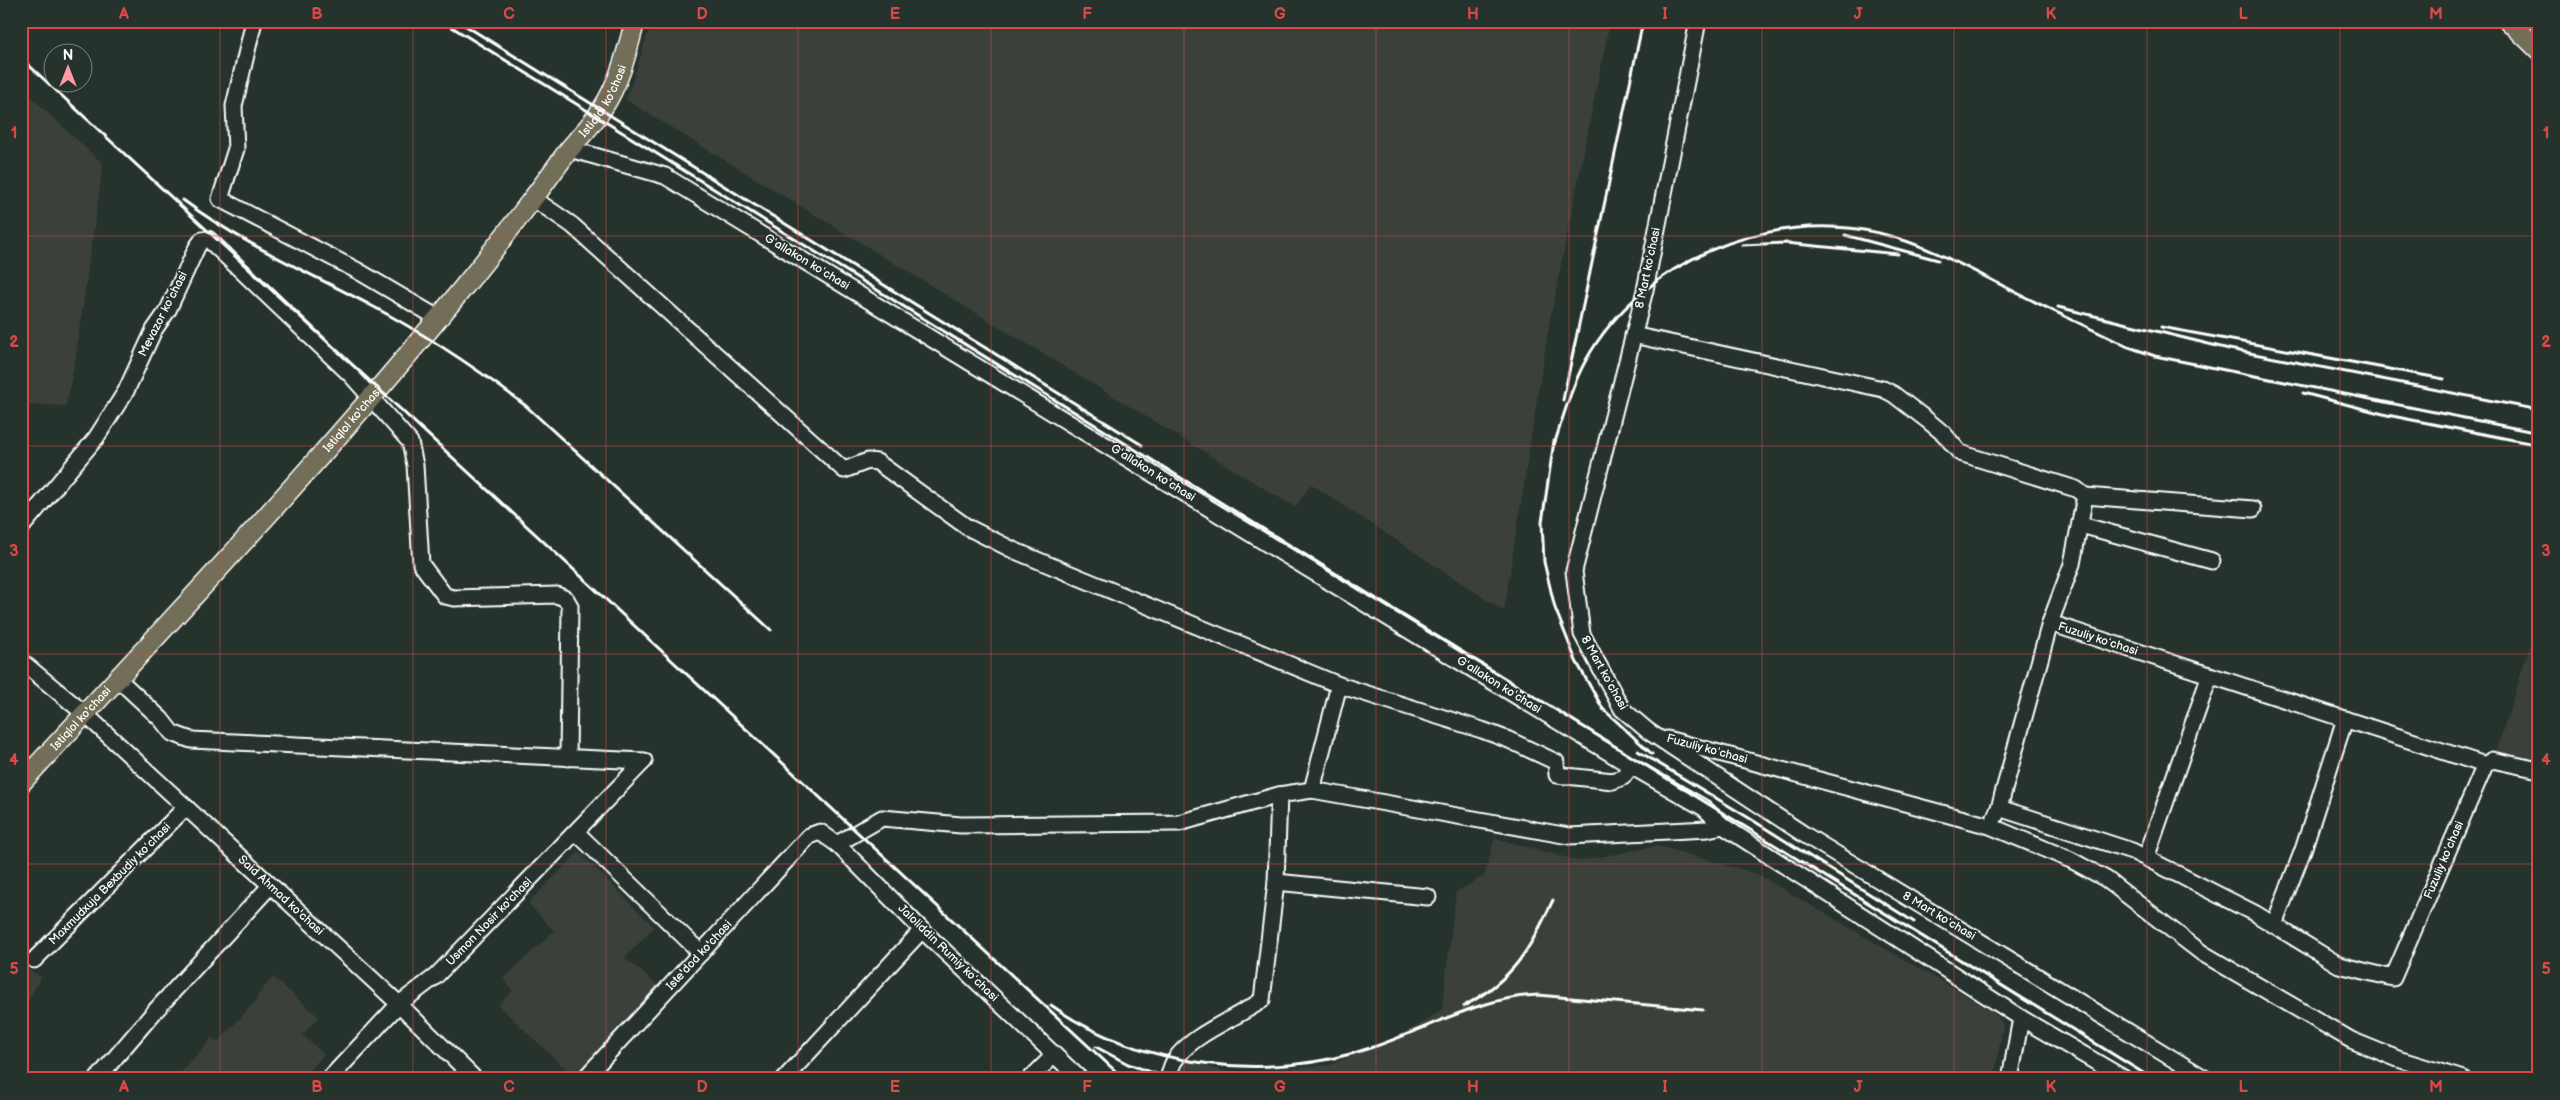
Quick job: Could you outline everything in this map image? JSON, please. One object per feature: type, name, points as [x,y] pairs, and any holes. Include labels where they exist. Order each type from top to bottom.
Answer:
[{"type":"main road","name":"Istiqlol ko'chasi","points":[[21,783],[239,547],[371,398],[534,199],[570,149],[602,110],[616,84],[625,60],[635,21]]},
{"type":"main road","points":[[2509,21],[2539,50]]},
{"type":"street","points":[[254,21],[234,106],[236,149],[220,199],[358,271],[438,318]]},
{"type":"street","name":"8 Mart koʻchasi","points":[[1698,21],[1645,290],[1632,335],[1574,571],[1582,634],[1622,710],[1656,736],[1805,835],[2206,1079]]},
{"type":"street","name":"Gʻallakon koʻchasi","points":[[570,149],[665,176],[1631,766],[1704,808],[1723,826],[2021,1018],[2125,1079]]},
{"type":"street","points":[[534,199],[572,225],[844,470],[868,461],[877,462],[966,527],[1013,550],[1339,685],[1509,740],[1556,762],[1556,773],[1561,776],[1612,781],[1623,777],[1631,766]]},
{"type":"street","name":"Mevazor koʻchasi","points":[[21,528],[101,430],[126,391],[154,330],[168,310],[197,246],[202,240],[208,239],[215,244],[351,375],[371,398]]},
{"type":"street","points":[[1632,335],[1883,390],[1893,394],[1927,420],[1960,453],[2076,489],[2084,496],[2254,509]]},
{"type":"street","points":[[118,679],[161,719],[172,733],[191,740],[568,758],[570,678],[568,602],[564,597],[557,595],[454,598],[445,596],[421,564],[415,465],[410,442],[371,398]]},
{"type":"street","name":"Fuzuliy koʻchasi","points":[[1990,826],[1999,808],[2050,623],[2072,564],[2081,525],[2084,496]]},
{"type":"street","points":[[2081,525],[2212,561]]},
{"type":"street","name":"Fuzuliy koʻchasi","points":[[1999,808],[2132,851],[2274,925],[2340,965],[2394,978],[2485,765],[2050,623]]},
{"type":"street","name":"Said Ahmad ko'chasi","points":[[21,662],[85,714],[399,1004],[475,1079]]},
{"type":"street","points":[[2146,858],[2210,675]]},
{"type":"street","points":[[1312,790],[1339,685]]},
{"type":"street","points":[[2274,925],[2303,850],[2345,719]]},
{"type":"street","name":"Fuzuliy koʻchasi","points":[[1656,736],[1990,826],[2071,860],[2106,879],[2202,953],[2351,1040],[2398,1059],[2463,1079]]},
{"type":"street","name":"Usmon Nosir ko'chasi","points":[[329,1079],[399,1004],[436,976],[577,833],[644,761],[568,758]]},
{"type":"street","points":[[2485,765],[2492,760],[2539,770]]},
{"type":"street","points":[[837,844],[882,818],[960,825],[1179,823],[1279,795],[1312,790],[1570,836],[1708,829],[1723,826]]},
{"type":"street","points":[[1168,1079],[1175,1060],[1192,1042],[1211,1029],[1240,1015],[1262,1000],[1276,882],[1279,795]]},
{"type":"street","name":"Maxmudxuja Bexbudiy koʻchasi","points":[[34,960],[186,807]]},
{"type":"street","name":"Jaloliddin Rumiy koʻchasi","points":[[814,832],[827,836],[837,844],[922,930],[1080,1079]]},
{"type":"street","name":"Iste'dod ko'chasi","points":[[584,1079],[814,832]]},
{"type":"street","points":[[577,833],[701,952]]},
{"type":"street","points":[[1276,882],[1428,896]]},
{"type":"street","points":[[97,1079],[155,1011],[270,886]]},
{"type":"street","points":[[784,1079],[922,930]]},
{"type":"street","points":[[2010,1079],[2021,1018]]},
{"type":"street","points":[[1030,1079],[1054,1055]]},
{"type":"shaded area","points":[[652,21],[1610,21],[1548,330],[1504,611],[1311,484],[1295,507],[626,100]]},
{"type":"shaded area","points":[[21,88],[103,164],[75,361],[66,406],[21,404]]},
{"type":"shaded area","points":[[2539,617],[2539,763],[2495,755]]},
{"type":"shaded area","points":[[1495,838],[1579,861],[1658,846],[1757,874],[1994,1012],[2003,1025],[1994,1079],[1179,1079],[1185,1061],[1231,1073],[1330,1065],[1413,1029],[1442,1009],[1456,892],[1484,876]]},
{"type":"shaded area","points":[[579,852],[654,927],[625,958],[660,987],[575,1078],[498,1005],[513,991],[503,979],[554,931],[528,903]]},
{"type":"shaded area","points":[[21,965],[41,977],[21,1014]]},
{"type":"shaded area","points":[[273,977],[319,1017],[302,1035],[324,1054],[303,1079],[175,1079],[212,1038],[218,1042],[257,1000],[256,997]]},
{"type":"railway","points":[[442,21],[2153,1079]]},
{"type":"railway","points":[[458,21],[1142,445]]},
{"type":"railway","points":[[1563,400],[1643,21]]},
{"type":"railway","points":[[21,58],[1124,1079]]},
{"type":"railway","points":[[183,200],[205,216],[252,244],[412,328],[471,366],[526,406],[771,630]]},
{"type":"railway","points":[[1553,448],[1572,392],[1586,360],[1610,325],[1640,294],[1674,269],[1712,250],[1753,236],[1795,228],[1837,227],[1879,233],[1915,244],[2126,346],[2155,356],[2539,433]]},
{"type":"railway","points":[[1845,235],[1938,260]]},
{"type":"railway","points":[[1742,245],[1785,243],[1898,254]]},
{"type":"railway","points":[[2058,307],[2229,349],[2539,410]]},
{"type":"railway","points":[[2161,327],[2444,379]]},
{"type":"railway","points":[[2303,393],[2387,415],[2539,445]]},
{"type":"railway","points":[[1554,441],[1542,522],[1544,562],[1555,608],[1576,661],[1603,709],[1652,754]]},
{"type":"railway","points":[[1638,751],[1749,818],[1914,922]]},
{"type":"railway","points":[[1464,1006],[1496,985],[1519,961],[1536,934],[1553,900]]},
{"type":"railway","points":[[1051,1005],[1086,1027],[1124,1044],[1165,1056],[1207,1064],[1249,1066],[1292,1065],[1333,1058],[1393,1040],[1454,1015],[1495,1001],[1516,997],[1538,995],[1703,1010]]},
{"type":"railway","points":[[1096,1047],[1128,1064],[1156,1074]]}]
